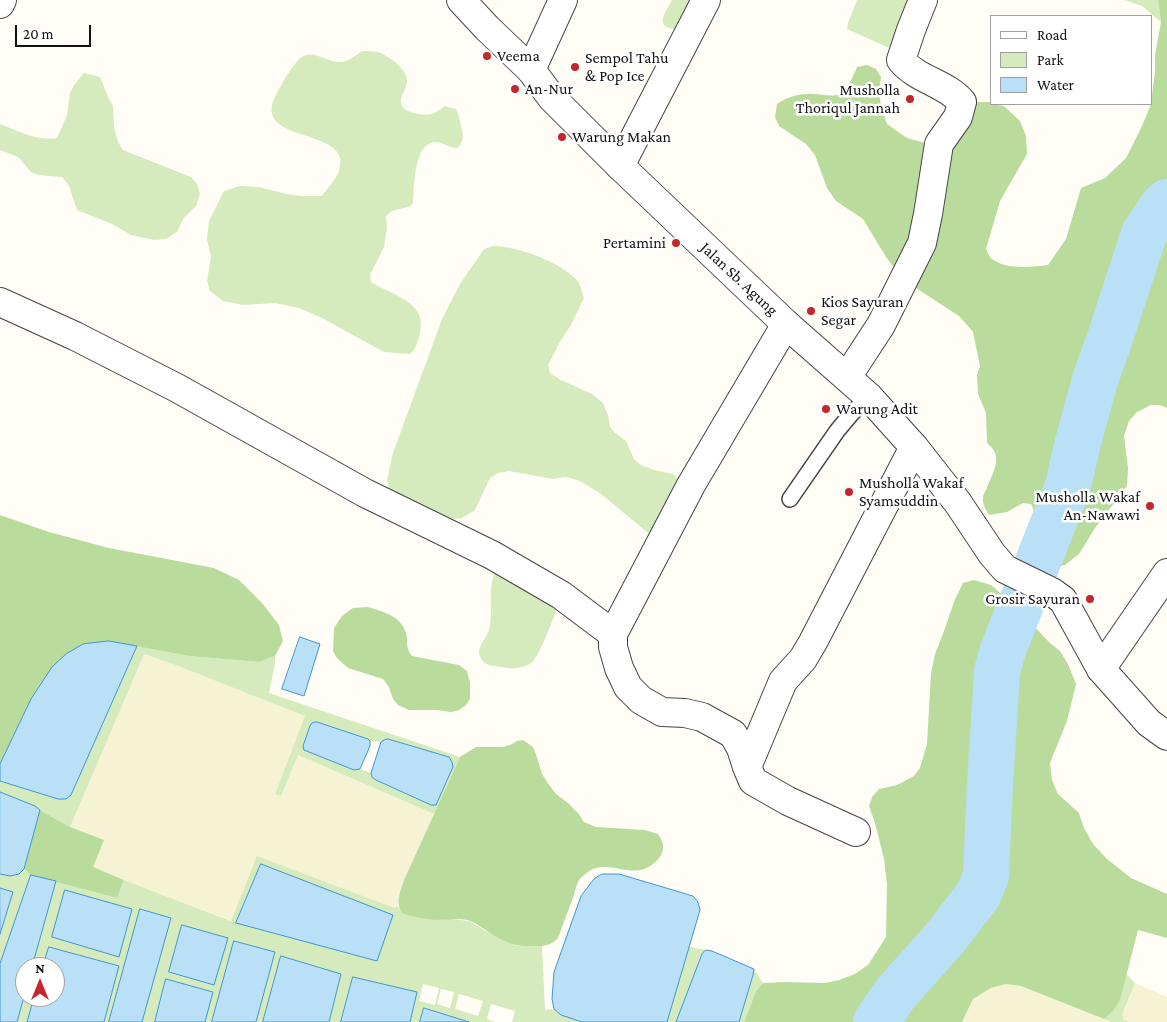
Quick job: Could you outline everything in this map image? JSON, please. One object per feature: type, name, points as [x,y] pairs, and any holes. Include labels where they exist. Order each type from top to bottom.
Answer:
[{"type":"street","points":[[0,4],[2,0]]},
{"type":"street","name":"Jalan Sb. Agung","points":[[460,0],[531,70],[552,98],[620,166],[786,324],[869,398],[914,447],[958,503],[1004,569],[1052,592],[1062,600],[1101,669]]},
{"type":"street","points":[[531,70],[563,0]]},
{"type":"street","points":[[620,166],[706,0]]},
{"type":"street","points":[[846,378],[881,325],[922,243],[939,144],[958,117],[962,102],[956,95],[920,75],[901,60],[923,0]]},
{"type":"street","points":[[0,302],[75,336],[177,388],[364,493],[492,555],[562,595],[613,634]]},
{"type":"street","points":[[786,324],[691,485],[613,634],[613,647],[619,668],[628,687],[641,700],[662,712],[685,712],[702,717],[733,734],[741,748],[752,781],[788,801],[856,832]]},
{"type":"street","points":[[747,767],[783,681],[803,659],[814,642],[914,447]]},
{"type":"street","points":[[1167,572],[1101,669],[1148,723],[1167,736]]},
{"type":"lane","points":[[790,499],[837,431],[852,413],[869,398]]},
{"type":"shaded area","points":[[143,654],[306,716],[275,794],[281,795],[298,755],[434,814],[404,880],[398,899],[398,906],[394,908],[232,921],[93,868],[70,827]]},
{"type":"shaded area","points":[[1135,983],[1167,997],[1167,1022],[1130,1022],[1124,1020],[1122,1015]]},
{"type":"shaded area","points":[[1006,984],[1021,986],[1111,1022],[962,1022],[973,999],[991,988]]},
{"type":"green space","points":[[672,0],[696,0],[677,31],[663,24],[665,13]]},
{"type":"green space","points":[[857,0],[914,0],[894,48],[887,47],[847,29]]},
{"type":"green space","points":[[1124,0],[1158,0],[1161,22],[1142,6]]},
{"type":"green space","points":[[1158,0],[1167,0],[1167,408],[1160,405],[1151,405],[1137,412],[1129,421],[1124,436],[1128,468],[1127,486],[1095,528],[1079,554],[1065,565],[1044,568],[1031,564],[1028,555],[1034,515],[1031,504],[1023,503],[1007,512],[989,515],[984,504],[983,495],[994,471],[996,460],[992,448],[987,443],[986,413],[978,394],[977,375],[980,366],[973,332],[959,316],[919,290],[896,270],[863,219],[836,201],[827,188],[815,155],[806,144],[779,126],[775,117],[777,104],[785,99],[799,95],[831,96],[841,93],[849,85],[857,67],[867,65],[876,69],[881,77],[879,94],[887,124],[907,138],[929,144],[962,102],[990,102],[990,105],[1004,106],[1020,121],[1026,136],[1027,154],[1000,201],[986,249],[991,258],[1004,265],[1019,267],[1048,265],[1066,239],[1081,188],[1105,178],[1126,158],[1152,105],[1155,55],[1161,22]]},
{"type":"green space","points":[[362,51],[382,54],[396,63],[404,72],[407,81],[401,103],[405,109],[424,115],[432,114],[445,106],[456,109],[463,138],[458,148],[434,142],[425,146],[421,152],[416,169],[413,202],[411,206],[392,211],[386,216],[387,228],[384,247],[370,275],[371,282],[406,301],[419,314],[421,322],[420,333],[415,347],[410,354],[384,352],[322,318],[299,308],[275,303],[243,305],[223,301],[210,291],[207,281],[211,257],[207,239],[209,221],[224,191],[240,186],[259,187],[301,196],[322,196],[336,178],[339,171],[340,156],[331,147],[318,140],[287,129],[275,121],[272,109],[278,91],[302,57],[312,55],[340,62],[354,57]]},
{"type":"green space","points":[[84,73],[100,77],[113,106],[114,127],[118,142],[123,150],[191,177],[197,184],[200,194],[196,206],[183,219],[177,232],[166,239],[154,240],[131,235],[112,224],[77,210],[69,186],[62,177],[38,175],[31,172],[18,157],[0,150],[0,124],[34,137],[57,138],[67,115],[70,93]]},
{"type":"green space","points":[[493,246],[515,249],[540,257],[563,269],[579,283],[584,298],[548,365],[550,373],[592,394],[603,403],[610,427],[626,441],[634,459],[641,465],[673,474],[680,481],[653,534],[647,532],[601,494],[580,481],[566,477],[553,479],[509,471],[498,473],[490,478],[475,510],[462,518],[453,519],[389,489],[387,480],[393,453],[442,319],[460,284],[484,249]]},
{"type":"green space","points":[[0,515],[49,532],[109,548],[214,568],[239,580],[262,603],[279,625],[283,641],[275,656],[259,662],[189,656],[109,641],[31,699],[0,764]]},
{"type":"green space","points":[[495,572],[556,605],[556,611],[538,654],[531,663],[524,666],[508,668],[490,665],[483,661],[479,654],[480,647],[489,630],[491,586]]},
{"type":"green space","points":[[974,580],[991,585],[1012,603],[1060,651],[1068,664],[1076,684],[1067,721],[1050,763],[1052,780],[1058,794],[1079,813],[1084,828],[1093,844],[1107,859],[1131,878],[1167,894],[1167,938],[1138,930],[1120,1000],[1113,1011],[1104,1019],[1021,986],[1006,984],[991,988],[973,999],[962,1022],[744,1022],[756,991],[763,983],[825,983],[839,980],[855,974],[868,965],[886,937],[887,884],[884,859],[869,806],[872,797],[879,789],[897,785],[914,776],[920,768],[927,744],[931,673],[935,654],[955,599],[963,583]]},
{"type":"green space","points":[[368,607],[391,616],[400,622],[404,627],[407,636],[407,647],[412,656],[459,665],[467,671],[470,683],[470,699],[465,706],[451,712],[409,710],[398,705],[383,679],[348,668],[337,658],[333,651],[334,628],[342,616],[353,608]]},
{"type":"green space","points":[[137,646],[189,656],[259,662],[275,656],[269,693],[460,757],[434,814],[298,755],[281,796],[275,794],[305,716],[144,654],[70,827],[35,806],[0,792],[0,781],[58,799],[71,795]],"holes":[[[317,722],[381,742],[384,740],[435,805],[431,805],[376,780],[372,777],[371,773],[360,769],[353,770],[303,746],[310,726],[312,723]]]},
{"type":"green space","points":[[523,740],[533,747],[542,774],[547,782],[556,794],[578,813],[584,822],[596,827],[645,830],[658,834],[663,846],[659,858],[650,866],[641,870],[632,871],[606,867],[597,868],[584,875],[577,884],[558,938],[547,945],[521,946],[513,944],[496,937],[467,920],[432,920],[402,913],[399,901],[404,880],[460,757],[476,747],[503,747]]},
{"type":"green space","points":[[40,810],[70,827],[104,840],[93,867],[124,880],[117,898],[31,875],[24,869]]},
{"type":"green space","points":[[257,856],[394,908],[398,906],[402,913],[469,921],[500,939],[517,946],[542,946],[545,1010],[554,1009],[561,1015],[582,1022],[512,1022],[515,1011],[491,1004],[487,1019],[495,1022],[469,1022],[424,1008],[420,1022],[410,1022],[417,992],[353,977],[341,1022],[329,1022],[341,974],[281,956],[263,1022],[256,1022],[275,953],[234,941],[212,1022],[205,1022],[213,992],[166,979],[155,1022],[142,1022],[170,918],[141,909],[109,1022],[104,1022],[119,966],[48,948],[46,957],[35,957],[56,881],[117,898],[124,880],[231,921]],"holes":[[[423,984],[439,988],[435,1005],[419,1001]],[[441,989],[454,992],[450,1008],[437,1004]],[[459,994],[483,1001],[478,1016],[455,1009]]]},
{"type":"green space","points":[[24,869],[31,875],[0,964],[0,934],[12,892],[0,888],[0,874],[16,875]]},
{"type":"green space","points":[[689,947],[706,950],[702,954],[676,1022],[667,1022]]},
{"type":"green space","points":[[754,969],[763,983],[756,991],[744,1022],[739,1022],[753,975]]},
{"type":"green space","points":[[1126,974],[1135,983],[1122,1015],[1124,1020],[1130,1022],[1111,1022],[1104,1019],[1117,1003]]},
{"type":"green space","points":[[21,1007],[31,1007],[27,1022],[17,1022]]},
{"type":"water","points":[[300,637],[320,644],[304,696],[282,689]]},
{"type":"water","points":[[109,641],[137,646],[71,795],[66,799],[58,799],[0,781],[0,764],[31,699],[52,667],[66,654],[83,644]]},
{"type":"water","points":[[317,722],[370,741],[370,746],[360,769],[354,770],[304,750],[303,746],[310,726],[312,723]]},
{"type":"water","points":[[388,739],[449,757],[453,767],[436,805],[431,805],[372,777],[371,773],[381,742]]},
{"type":"water","points":[[0,792],[35,806],[40,810],[24,869],[19,874],[10,876],[0,874]]},
{"type":"water","points":[[261,864],[393,915],[377,961],[236,923]]},
{"type":"water","points":[[602,874],[619,874],[693,896],[698,902],[700,910],[667,1022],[582,1022],[561,1015],[554,1009],[552,999],[554,972],[581,896],[594,879]]},
{"type":"water","points":[[31,875],[56,881],[35,957],[15,957],[15,1007],[21,1007],[17,1022],[0,1022],[0,964]]},
{"type":"water","points":[[0,888],[13,892],[0,934]]},
{"type":"water","points":[[65,890],[132,909],[119,957],[52,937]]},
{"type":"water","points":[[140,909],[171,918],[142,1022],[109,1022]]},
{"type":"water","points":[[182,925],[228,938],[214,985],[169,972]]},
{"type":"water","points":[[234,941],[275,952],[256,1022],[212,1022]]},
{"type":"water","points":[[49,947],[119,966],[104,1022],[27,1022],[31,1007],[65,1007],[65,957],[46,957]]},
{"type":"water","points":[[706,950],[754,969],[739,1022],[676,1022],[702,954]]},
{"type":"water","points":[[281,956],[341,974],[329,1022],[263,1022]]},
{"type":"water","points":[[353,977],[417,992],[410,1022],[341,1022]]},
{"type":"water","points":[[166,979],[213,992],[205,1022],[155,1022]]},
{"type":"water","points":[[424,1008],[469,1022],[420,1022]]},
{"type":"waterway","points":[[876,1022],[895,994],[945,938],[978,895],[986,876],[997,671],[1003,650],[1068,486],[1095,380],[1144,234],[1167,202]]},
{"type":"place","name":"Veema","points":[[487,56]]},
{"type":"place","name":"Sempol Tahu & Pop Ice","points":[[575,67]]},
{"type":"place","name":"An-Nur","points":[[515,89]]},
{"type":"place","name":"Musholla Thoriqul Jannah","points":[[910,99]]},
{"type":"place","name":"Warung Makan","points":[[562,137]]},
{"type":"place","name":"Pertamini","points":[[676,243]]},
{"type":"place","name":"Kios Sayuran Segar","points":[[811,311]]},
{"type":"place","name":"Warung Adit","points":[[826,409]]},
{"type":"place","name":"Musholla Wakaf Syamsuddin","points":[[849,492]]},
{"type":"place","name":"Musholla Wakaf An-Nawawi","points":[[1150,506]]},
{"type":"place","name":"Grosir Sayuran","points":[[1090,599]]}]
